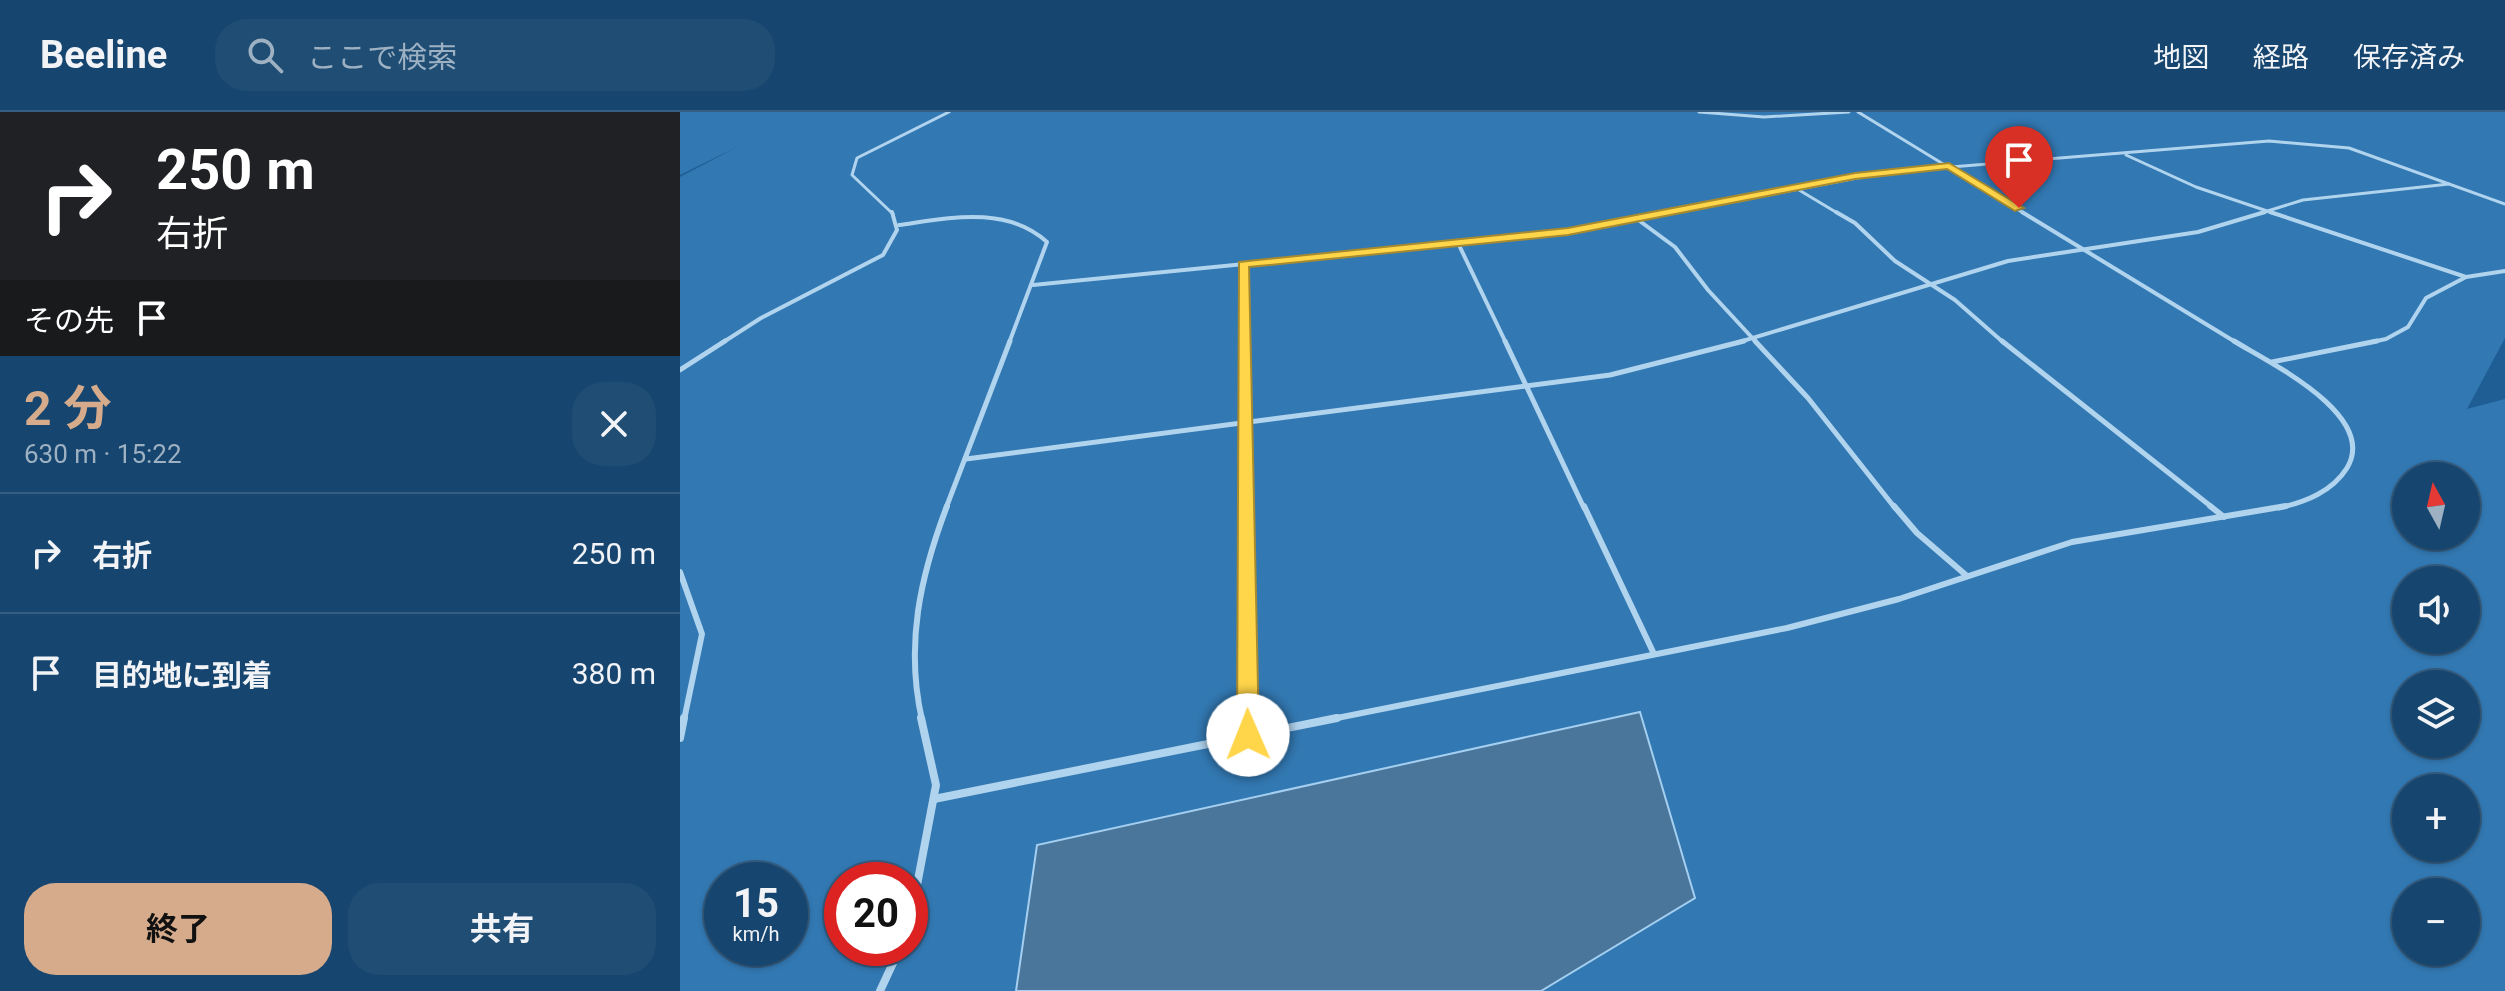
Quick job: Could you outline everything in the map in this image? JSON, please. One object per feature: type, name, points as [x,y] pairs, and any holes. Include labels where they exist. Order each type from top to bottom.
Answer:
[{"type":"lane","points":[[680,370],[761,318],[883,255],[896,241],[899,225],[894,210],[852,175],[857,158],[949,112]]},
{"type":"lane","points":[[1699,112],[1764,117],[1849,112]]},
{"type":"lane","points":[[934,799],[1787,628],[1899,599],[2096,537],[2268,510],[2318,495],[2340,477],[2350,459],[2350,427],[2332,404],[2272,362],[1858,112]]},
{"type":"lane","points":[[1033,285],[1568,232],[1794,187],[1949,166],[2269,141],[2349,148],[2505,204]]},
{"type":"lane","points":[[2123,153],[2196,187],[2263,212],[2466,277]]},
{"type":"lane","points":[[966,459],[1610,375],[1751,339],[1926,283],[2008,261],[2198,232],[2336,194],[2449,184]]},
{"type":"lane","points":[[1794,187],[1855,223],[1879,247],[1965,308],[2030,365],[2224,517]]},
{"type":"lane","points":[[899,225],[988,219],[1018,222],[1038,231],[1047,242],[928,556],[916,607],[914,686],[932,755],[936,785],[922,862]]},
{"type":"lane","points":[[1636,219],[1675,247],[1751,339],[1799,387],[1917,533],[1967,576]]},
{"type":"lane","points":[[1458,243],[1530,387],[1654,654]]},
{"type":"lane","points":[[1244,264],[1248,735]]},
{"type":"lane","points":[[2272,362],[2386,339],[2408,327],[2426,298],[2466,277],[2505,271]]},
{"type":"lane","points":[[680,572],[702,634],[680,738]]},
{"type":"lane","points":[[880,991],[892,966]]},
{"type":"shaded area","points":[[680,112],[2505,112],[2505,338],[2467,409],[2505,399],[2505,991],[680,991],[680,177],[739,146],[680,175]]},
{"type":"shaded area","points":[[1640,712],[1695,898],[1541,991],[1016,991],[1037,845]]},
{"type":"route","points":[[1248,735],[1244,264],[1568,232],[1855,176],[1949,166],[2019,208]]}]
